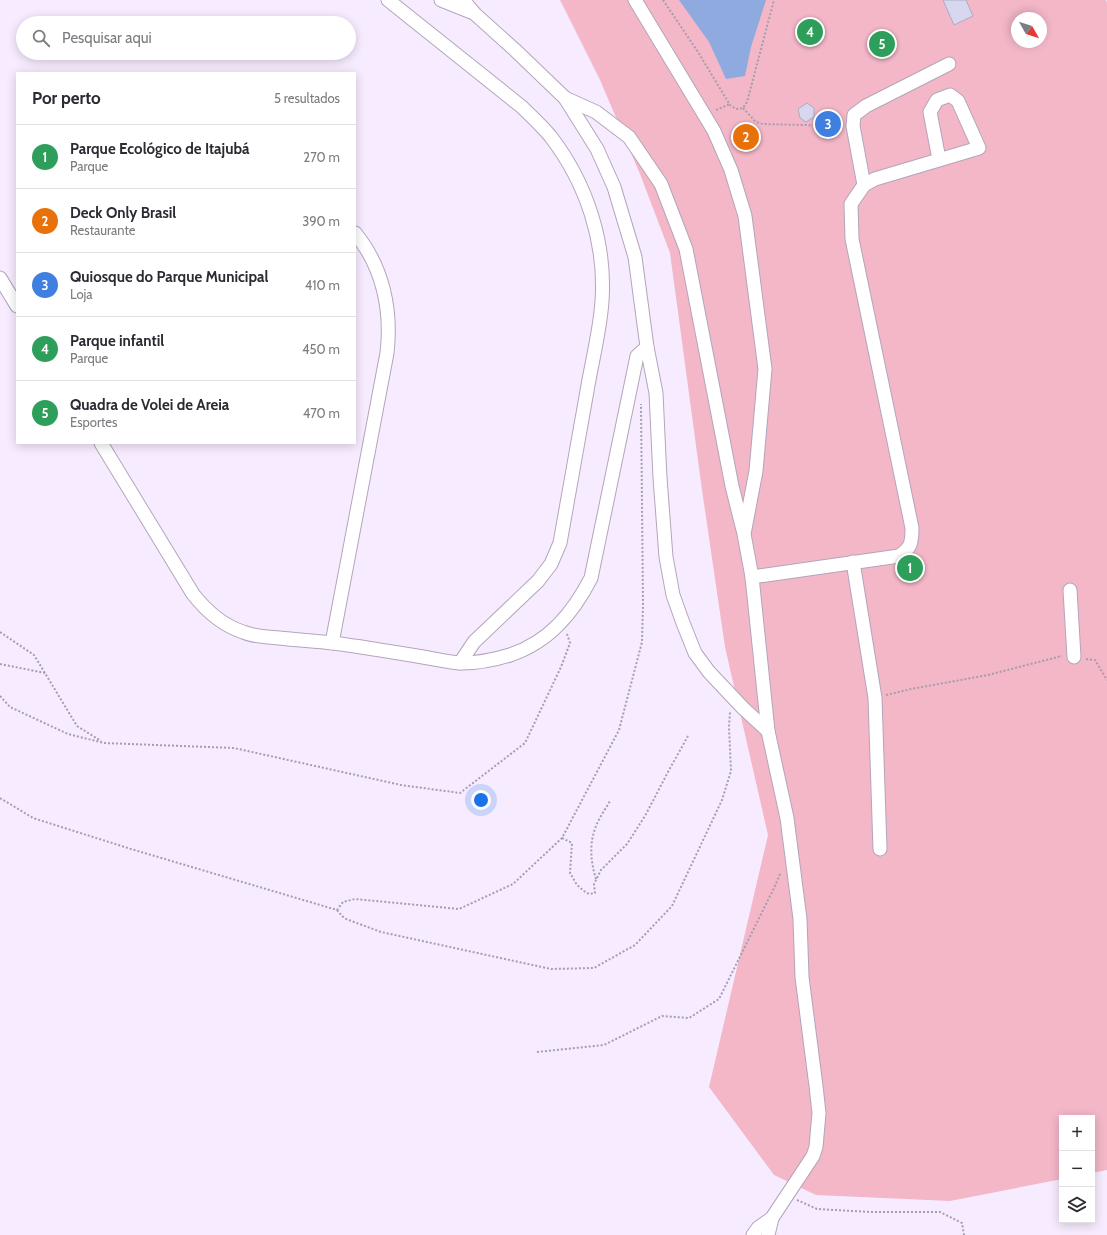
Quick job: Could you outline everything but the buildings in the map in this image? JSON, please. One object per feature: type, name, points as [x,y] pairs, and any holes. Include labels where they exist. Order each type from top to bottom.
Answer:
[{"type":"street","points":[[388,0],[522,107],[551,137],[574,172],[582,190],[595,226],[601,264],[602,283],[600,321],[560,543],[550,564],[538,580],[474,642],[460,663]]},
{"type":"street","points":[[441,0],[475,14]]},
{"type":"street","points":[[463,0],[475,14],[565,98],[597,149],[614,187],[635,257],[647,347],[656,393],[666,557],[673,595],[695,653],[709,672],[768,731]]},
{"type":"street","points":[[470,0],[475,14]]},
{"type":"street","points":[[635,0],[714,131],[731,170],[745,216],[765,369],[756,471],[744,534]]},
{"type":"street","points":[[864,185],[852,126],[854,115],[866,106],[949,64]]},
{"type":"street","points":[[752,577],[899,556],[908,550],[912,540],[912,528],[852,239],[851,204],[864,185],[875,179],[979,148],[958,100],[950,95],[937,100],[930,112],[939,159]]},
{"type":"street","points":[[565,98],[596,112],[629,137],[661,184],[686,249],[732,486],[744,534],[752,577],[768,731],[787,818],[800,919],[802,977],[819,1113],[816,1147],[813,1156],[772,1218],[768,1235]]},
{"type":"street","points":[[332,643],[389,337],[387,306],[380,276],[367,249],[356,234]]},
{"type":"street","points":[[0,278],[16,304]]},
{"type":"street","points":[[102,444],[193,594],[210,613],[232,628],[257,637],[332,643],[460,663],[486,661],[512,654],[539,640],[563,621],[577,603],[591,578],[637,356],[647,347]]},
{"type":"street","points":[[853,562],[875,698],[880,849]]},
{"type":"street","points":[[1070,590],[1074,657]]},
{"type":"street","points":[[752,1235],[758,1228],[772,1218]]},
{"type":"path","points":[[663,0],[698,52],[730,105],[736,108],[742,108],[756,122],[763,124],[852,126]]},
{"type":"path","points":[[742,108],[747,102],[774,0]]},
{"type":"path","points":[[337,910],[343,902],[355,899],[459,909],[514,884],[562,838],[619,730],[642,642],[641,404]]},
{"type":"path","points":[[0,696],[10,706],[68,734],[104,743],[234,748],[400,785],[460,793],[525,743],[562,667],[570,643],[563,621]]},
{"type":"path","points":[[0,632],[34,655],[77,726],[104,743]]},
{"type":"path","points":[[875,698],[911,689],[988,675],[1061,656],[1095,660],[1107,680]]},
{"type":"path","points":[[0,664],[45,673]]},
{"type":"path","points":[[0,798],[33,818],[131,849],[337,910],[346,919],[381,932],[550,970],[594,968],[635,945],[672,906],[722,800],[731,771],[729,727],[731,695]]},
{"type":"path","points":[[562,838],[572,843],[570,873],[577,885],[589,894],[596,893],[594,884],[601,870],[627,844],[645,816],[688,736]]},
{"type":"path","points":[[596,880],[592,867],[591,851],[595,830],[610,801]]},
{"type":"path","points":[[537,1052],[604,1045],[662,1016],[690,1018],[719,999],[774,888],[782,868]]},
{"type":"path","points":[[787,1195],[817,1209],[871,1212],[940,1212],[962,1223],[964,1235]]},
{"type":"shaded area","points":[[560,0],[1106,0],[1107,1170],[1095,1172],[1095,1115],[1059,1115],[1059,1180],[950,1201],[816,1195],[774,1175],[709,1087],[768,835],[725,647],[670,253],[640,174],[600,80]]},
{"type":"water","points":[[679,0],[766,0],[751,47],[745,76],[726,79],[709,42]]},
{"type":"place","name":"Parque infantil","points":[[810,32]]},
{"type":"place","name":"Quadra de Volei de Areia","points":[[882,44]]},
{"type":"place","name":"Quiosque do Parque Municipal","points":[[828,124]]},
{"type":"place","name":"Deck Only Brasil","points":[[746,137]]},
{"type":"place","name":"Parque Ecológico de Itajubá","points":[[910,568]]}]
